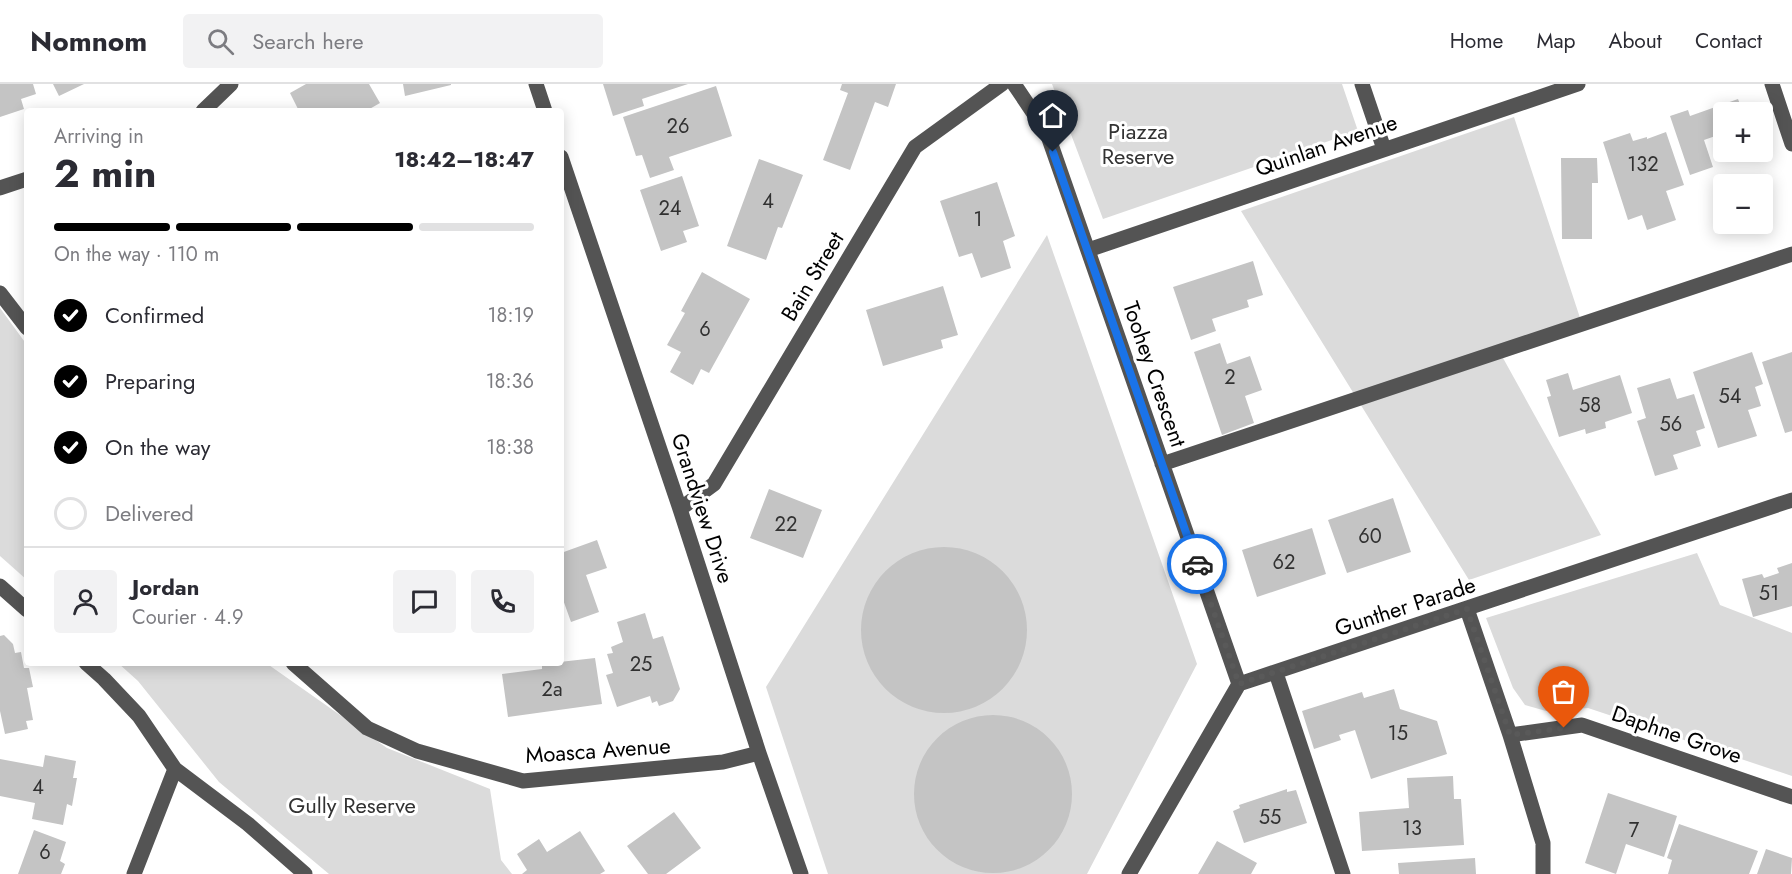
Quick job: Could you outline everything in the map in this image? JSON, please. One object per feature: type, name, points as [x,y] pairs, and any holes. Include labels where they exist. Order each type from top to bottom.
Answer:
[{"type":"street","points":[[205,108],[231,84]]},
{"type":"street","points":[[536,84],[545,108]]},
{"type":"street","name":"Bain Street","points":[[680,509],[714,484],[915,147],[1002,84]]},
{"type":"street","name":"Toohey Crescent","points":[[1014,84],[1047,133],[1239,684]]},
{"type":"street","points":[[1362,84],[1384,149]]},
{"type":"street","name":"Quinlan Avenue","points":[[1088,250],[1578,84]]},
{"type":"street","points":[[1772,84],[1792,144]]},
{"type":"street","name":"Grandview Drive","points":[[564,166],[801,874]]},
{"type":"street","points":[[0,188],[24,180]]},
{"type":"street","points":[[1162,464],[1792,254]]},
{"type":"street","points":[[0,293],[24,324]]},
{"type":"street","name":"Gunther Parade","points":[[1239,684],[1792,500]]},
{"type":"street","points":[[0,586],[24,607]]},
{"type":"street","points":[[1467,609],[1510,735],[1543,843],[1543,874]]},
{"type":"street","points":[[89,666],[139,716],[174,769],[248,824],[305,874]]},
{"type":"street","name":"Moasca Avenue","points":[[295,666],[367,728],[417,751],[524,781],[723,762],[759,753]]},
{"type":"street","points":[[1276,673],[1343,874]]},
{"type":"street","points":[[1129,874],[1239,684]]},
{"type":"street","name":"Daphne Grove","points":[[1510,735],[1582,725],[1792,797]]},
{"type":"street","points":[[134,874],[174,769]]},
{"type":"green space","name":"Piazza Reserve","points":[[1052,84],[1342,84],[1358,131],[1103,219]]},
{"type":"green space","points":[[1514,117],[1584,330],[1503,358],[1601,535],[1469,580],[1241,211]]},
{"type":"green space","points":[[1047,235],[1197,664],[1087,874],[828,874],[766,687]]},
{"type":"green space","points":[[0,308],[24,341],[24,577],[0,556]]},
{"type":"green space","points":[[1697,553],[1720,605],[1792,633],[1792,776],[1588,708],[1546,711],[1525,705],[1513,688],[1486,618]]},
{"type":"green space","name":"Gully Reserve","points":[[121,666],[270,666],[387,748],[490,789],[501,860],[512,874],[329,874],[219,782],[138,681]]},
{"type":"building","points":[[0,84],[33,84],[36,94],[21,99],[24,109],[0,117]]},
{"type":"building","points":[[53,84],[84,84],[59,96]]},
{"type":"building","points":[[306,84],[369,84],[380,103],[371,108],[298,108],[290,93]]},
{"type":"building","points":[[403,84],[451,84],[451,85],[405,96]]},
{"type":"building","points":[[603,84],[688,84],[642,99],[644,106],[613,116]]},
{"type":"building","points":[[842,84],[896,84],[888,107],[875,102],[850,170],[823,160],[848,93],[840,90]]},
{"type":"building","points":[[716,86],[732,136],[669,157],[674,170],[650,178],[642,155],[636,156],[623,117]]},
{"type":"building","points":[[1713,108],[1713,137],[1704,140],[1713,167],[1690,175],[1670,116],[1688,110],[1690,116]]},
{"type":"building","points":[[1666,132],[1684,185],[1666,191],[1676,220],[1647,230],[1642,215],[1628,220],[1603,142],[1630,133],[1633,141]]},
{"type":"building","points":[[1561,158],[1597,158],[1598,183],[1592,183],[1592,239],[1562,239]]},
{"type":"building","points":[[759,159],[803,175],[782,228],[778,227],[766,260],[727,246]]},
{"type":"building","points":[[682,176],[699,226],[683,231],[687,242],[661,251],[640,190]]},
{"type":"building","points":[[997,182],[1015,236],[1003,241],[1011,268],[981,278],[972,253],[959,257],[940,201]]},
{"type":"building","points":[[1253,261],[1263,295],[1247,300],[1249,307],[1212,319],[1216,331],[1191,340],[1173,287]]},
{"type":"building","points":[[702,272],[750,299],[709,373],[701,369],[693,385],[670,372],[681,352],[667,345],[685,313],[681,311]]},
{"type":"building","points":[[943,286],[958,335],[941,340],[943,348],[883,366],[866,310]]},
{"type":"building","points":[[1220,343],[1227,364],[1250,356],[1262,390],[1245,396],[1254,423],[1222,435],[1194,352]]},
{"type":"building","points":[[1752,352],[1763,384],[1755,387],[1761,406],[1748,410],[1757,436],[1718,448],[1693,372]]},
{"type":"building","points":[[1792,352],[1792,431],[1785,433],[1762,362]]},
{"type":"building","points":[[1568,373],[1573,390],[1620,375],[1632,413],[1605,422],[1606,428],[1586,434],[1585,429],[1559,437],[1547,397],[1551,396],[1546,380]]},
{"type":"building","points":[[1670,378],[1677,399],[1694,394],[1705,428],[1696,431],[1701,446],[1673,455],[1678,469],[1655,476],[1637,421],[1646,418],[1637,388]]},
{"type":"building","points":[[769,489],[822,510],[803,558],[750,538]]},
{"type":"building","points":[[1393,498],[1411,552],[1347,573],[1328,520]]},
{"type":"building","points":[[1312,528],[1326,574],[1257,597],[1242,550]]},
{"type":"building","points":[[597,540],[607,568],[586,575],[599,612],[571,622],[564,602],[564,552]]},
{"type":"building","points":[[944,547],[976,553],[1003,571],[1021,598],[1027,630],[1021,662],[1003,689],[976,707],[944,713],[912,707],[885,689],[867,662],[861,630],[867,598],[885,571],[912,553]]},
{"type":"building","points":[[1792,563],[1792,606],[1753,617],[1742,579],[1762,574],[1764,578],[1779,573],[1777,568]]},
{"type":"building","points":[[645,613],[653,639],[663,636],[680,689],[673,701],[659,706],[657,701],[652,703],[650,696],[617,707],[606,675],[613,673],[607,654],[613,653],[611,647],[623,642],[617,622]]},
{"type":"building","points":[[4,635],[13,644],[15,653],[21,652],[24,668],[29,668],[33,687],[27,688],[33,720],[26,721],[28,729],[5,734],[0,711],[0,636]]},
{"type":"building","points":[[595,658],[602,704],[508,717],[502,674],[542,669],[542,666],[564,666],[564,662]]},
{"type":"building","points":[[1394,689],[1400,709],[1437,721],[1447,754],[1371,779],[1355,730],[1339,735],[1341,740],[1314,749],[1302,711],[1362,692],[1364,698]]},
{"type":"building","points":[[993,715],[1008,716],[1023,721],[1037,728],[1049,738],[1059,750],[1066,764],[1071,779],[1071,809],[1066,824],[1059,838],[1049,850],[1037,860],[1023,867],[1008,872],[993,873],[978,872],[963,867],[949,860],[937,850],[927,838],[920,824],[915,809],[914,794],[915,779],[920,764],[927,750],[937,738],[949,728],[963,721],[978,716]]},
{"type":"building","points":[[45,755],[76,761],[73,778],[77,778],[72,806],[67,804],[63,825],[32,819],[35,803],[0,796],[0,759],[43,767]]},
{"type":"building","points":[[1453,776],[1454,799],[1461,799],[1464,845],[1362,851],[1359,812],[1409,808],[1407,778]]},
{"type":"building","points":[[1287,789],[1287,792],[1296,790],[1307,823],[1244,843],[1233,811],[1240,808],[1239,805]]},
{"type":"building","points":[[1608,793],[1677,816],[1664,857],[1626,844],[1616,874],[1585,863]]},
{"type":"building","points":[[674,812],[701,848],[666,874],[648,874],[627,846]]},
{"type":"building","points":[[1679,824],[1758,851],[1749,874],[1668,874],[1672,860],[1667,858]]},
{"type":"building","points":[[34,830],[66,842],[60,861],[65,864],[61,874],[18,874]]},
{"type":"building","points":[[580,831],[605,871],[600,874],[522,874],[527,870],[517,854],[539,839],[547,852]]},
{"type":"building","points":[[1217,841],[1257,863],[1251,874],[1198,874]]},
{"type":"building","points":[[1766,849],[1792,858],[1791,874],[1757,874]]},
{"type":"building","points":[[1475,858],[1476,874],[1399,874],[1398,863]]},
{"type":"way so far","points":[[1197,564],[1239,684],[1467,609],[1510,735],[1564,728]]},
{"type":"route","points":[[1053,152],[1197,564]]}]
